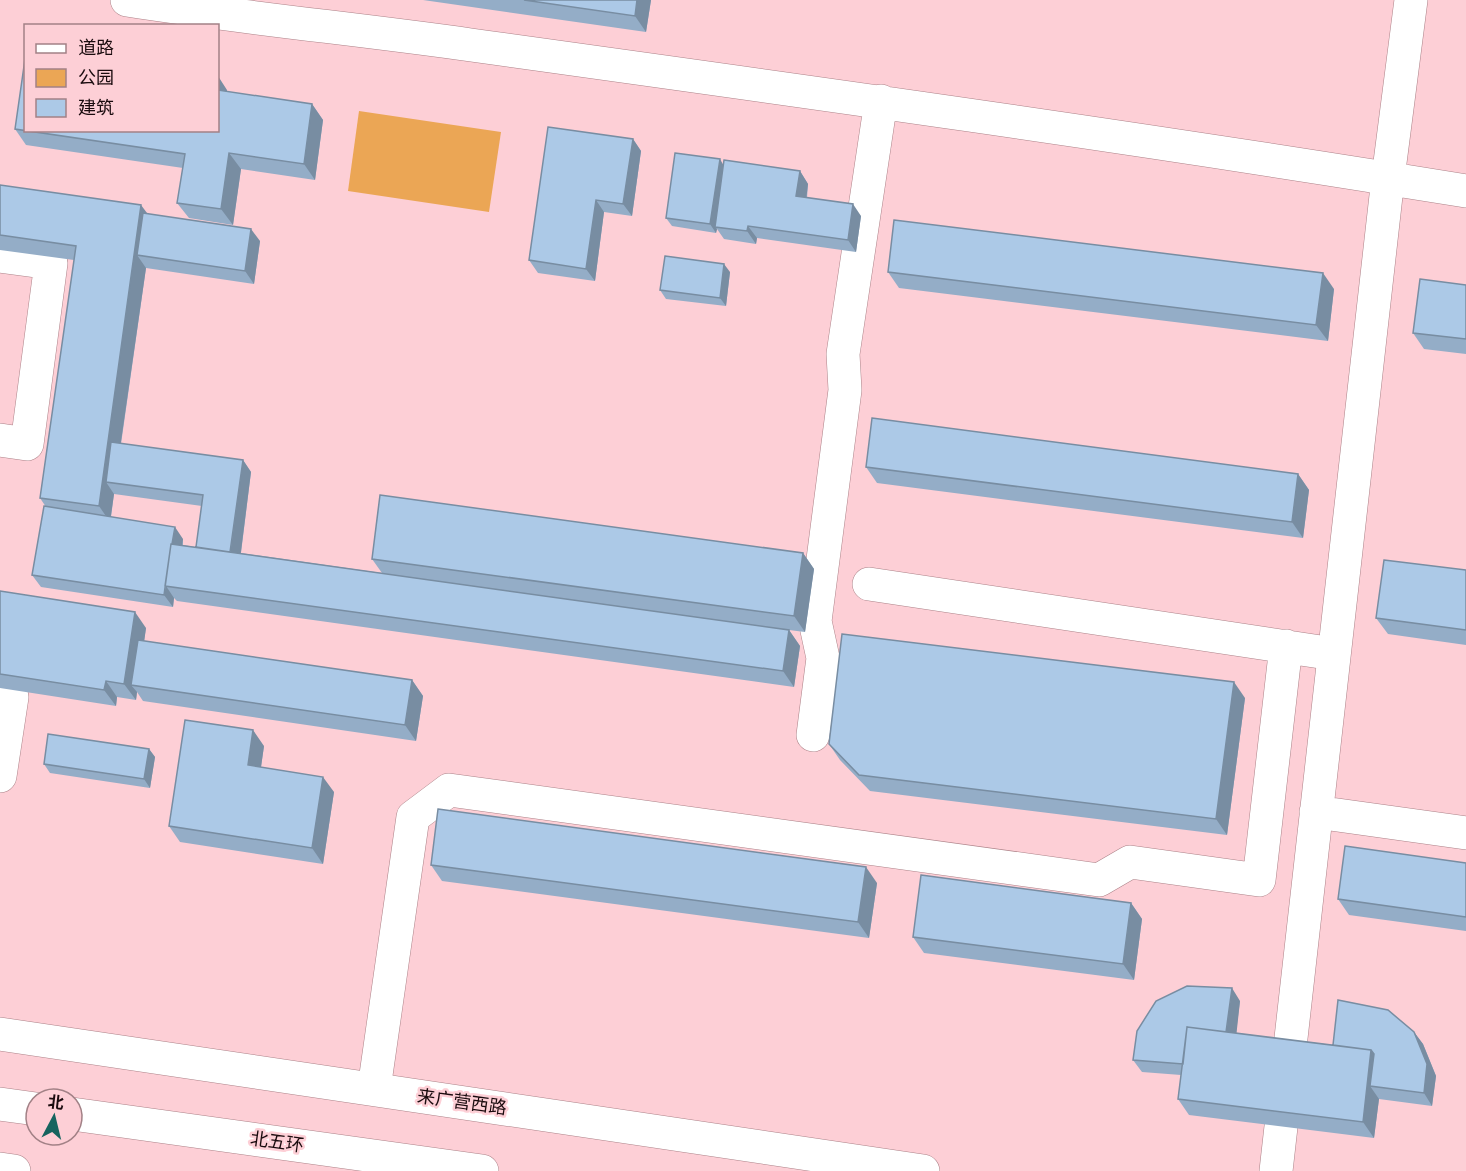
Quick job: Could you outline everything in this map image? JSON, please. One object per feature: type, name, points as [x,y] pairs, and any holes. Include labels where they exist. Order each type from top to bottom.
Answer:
[{"type":"main road","points":[[128,0],[445,41],[881,102],[1466,190]]},
{"type":"main road","points":[[1276,1171],[1388,178],[1411,0]]},
{"type":"main road","points":[[813,735],[823,658],[815,621],[845,390],[843,354],[881,102]]},
{"type":"main road","points":[[0,256],[51,263],[27,444],[0,440]]},
{"type":"main road","points":[[869,584],[1334,654]]},
{"type":"main road","points":[[1259,880],[1286,646]]},
{"type":"main road","points":[[0,695],[12,697],[0,777]]},
{"type":"main road","points":[[374,1089],[413,817],[449,790],[1099,880],[1130,862],[1308,887]]},
{"type":"main road","points":[[1316,812],[1466,833]]},
{"type":"main road","name":"来广营西路","points":[[0,1034],[923,1171]]},
{"type":"main road","points":[[0,1104],[24,1107]]},
{"type":"main road","name":"北五环","points":[[84,1116],[482,1171]]},
{"type":"main road","points":[[0,1169],[15,1171]]},
{"type":"green space","points":[[359,111],[501,132],[489,212],[348,191]]},
{"type":"building","points":[[524,0],[637,0],[635,16]]},
{"type":"building","points":[[24,66],[24,130],[15,129]]},
{"type":"building","points":[[219,90],[312,104],[304,164],[229,153],[221,209],[177,203],[185,154],[35,132],[219,132]]},
{"type":"building","points":[[548,127],[633,139],[623,204],[596,200],[586,269],[529,260]]},
{"type":"building","points":[[675,153],[720,159],[710,224],[666,218]]},
{"type":"building","points":[[724,160],[800,171],[796,196],[853,204],[848,240],[748,226],[747,231],[715,227]]},
{"type":"building","points":[[0,185],[141,205],[99,506],[40,498],[76,246],[0,235]]},
{"type":"building","points":[[143,213],[251,229],[245,271],[137,255]]},
{"type":"building","points":[[894,220],[1323,273],[1316,325],[888,272]]},
{"type":"building","points":[[665,256],[724,264],[720,298],[660,290]]},
{"type":"building","points":[[1420,279],[1466,285],[1466,339],[1413,333]]},
{"type":"building","points":[[872,418],[1298,474],[1292,522],[866,467]]},
{"type":"building","points":[[111,442],[243,460],[230,552],[196,547],[203,495],[106,482]]},
{"type":"building","points":[[380,495],[803,553],[794,616],[372,559]]},
{"type":"building","points":[[44,506],[175,527],[164,595],[32,575]]},
{"type":"building","points":[[171,544],[789,630],[783,671],[165,586]]},
{"type":"building","points":[[1384,560],[1466,570],[1466,630],[1376,618]]},
{"type":"building","points":[[0,591],[135,612],[124,684],[106,681],[104,690],[0,674]]},
{"type":"building","points":[[842,634],[1234,682],[1216,819],[859,775],[829,744]]},
{"type":"building","points":[[138,640],[412,680],[405,725],[131,685]]},
{"type":"building","points":[[185,720],[253,730],[248,765],[323,777],[312,848],[169,826]]},
{"type":"building","points":[[48,734],[149,749],[144,779],[44,764]]},
{"type":"building","points":[[438,809],[866,867],[858,922],[431,865]]},
{"type":"building","points":[[1345,846],[1466,863],[1466,917],[1338,899]]},
{"type":"building","points":[[921,875],[1131,903],[1123,964],[913,937]]},
{"type":"building","points":[[1187,986],[1232,988],[1226,1032],[1187,1027],[1183,1064],[1133,1060],[1137,1031],[1156,1001]]},
{"type":"building","points":[[1338,1000],[1388,1010],[1414,1032],[1427,1064],[1424,1093],[1370,1086],[1374,1054],[1371,1050],[1333,1045]]},
{"type":"building","points":[[1187,1027],[1371,1050],[1363,1122],[1178,1099]]}]
